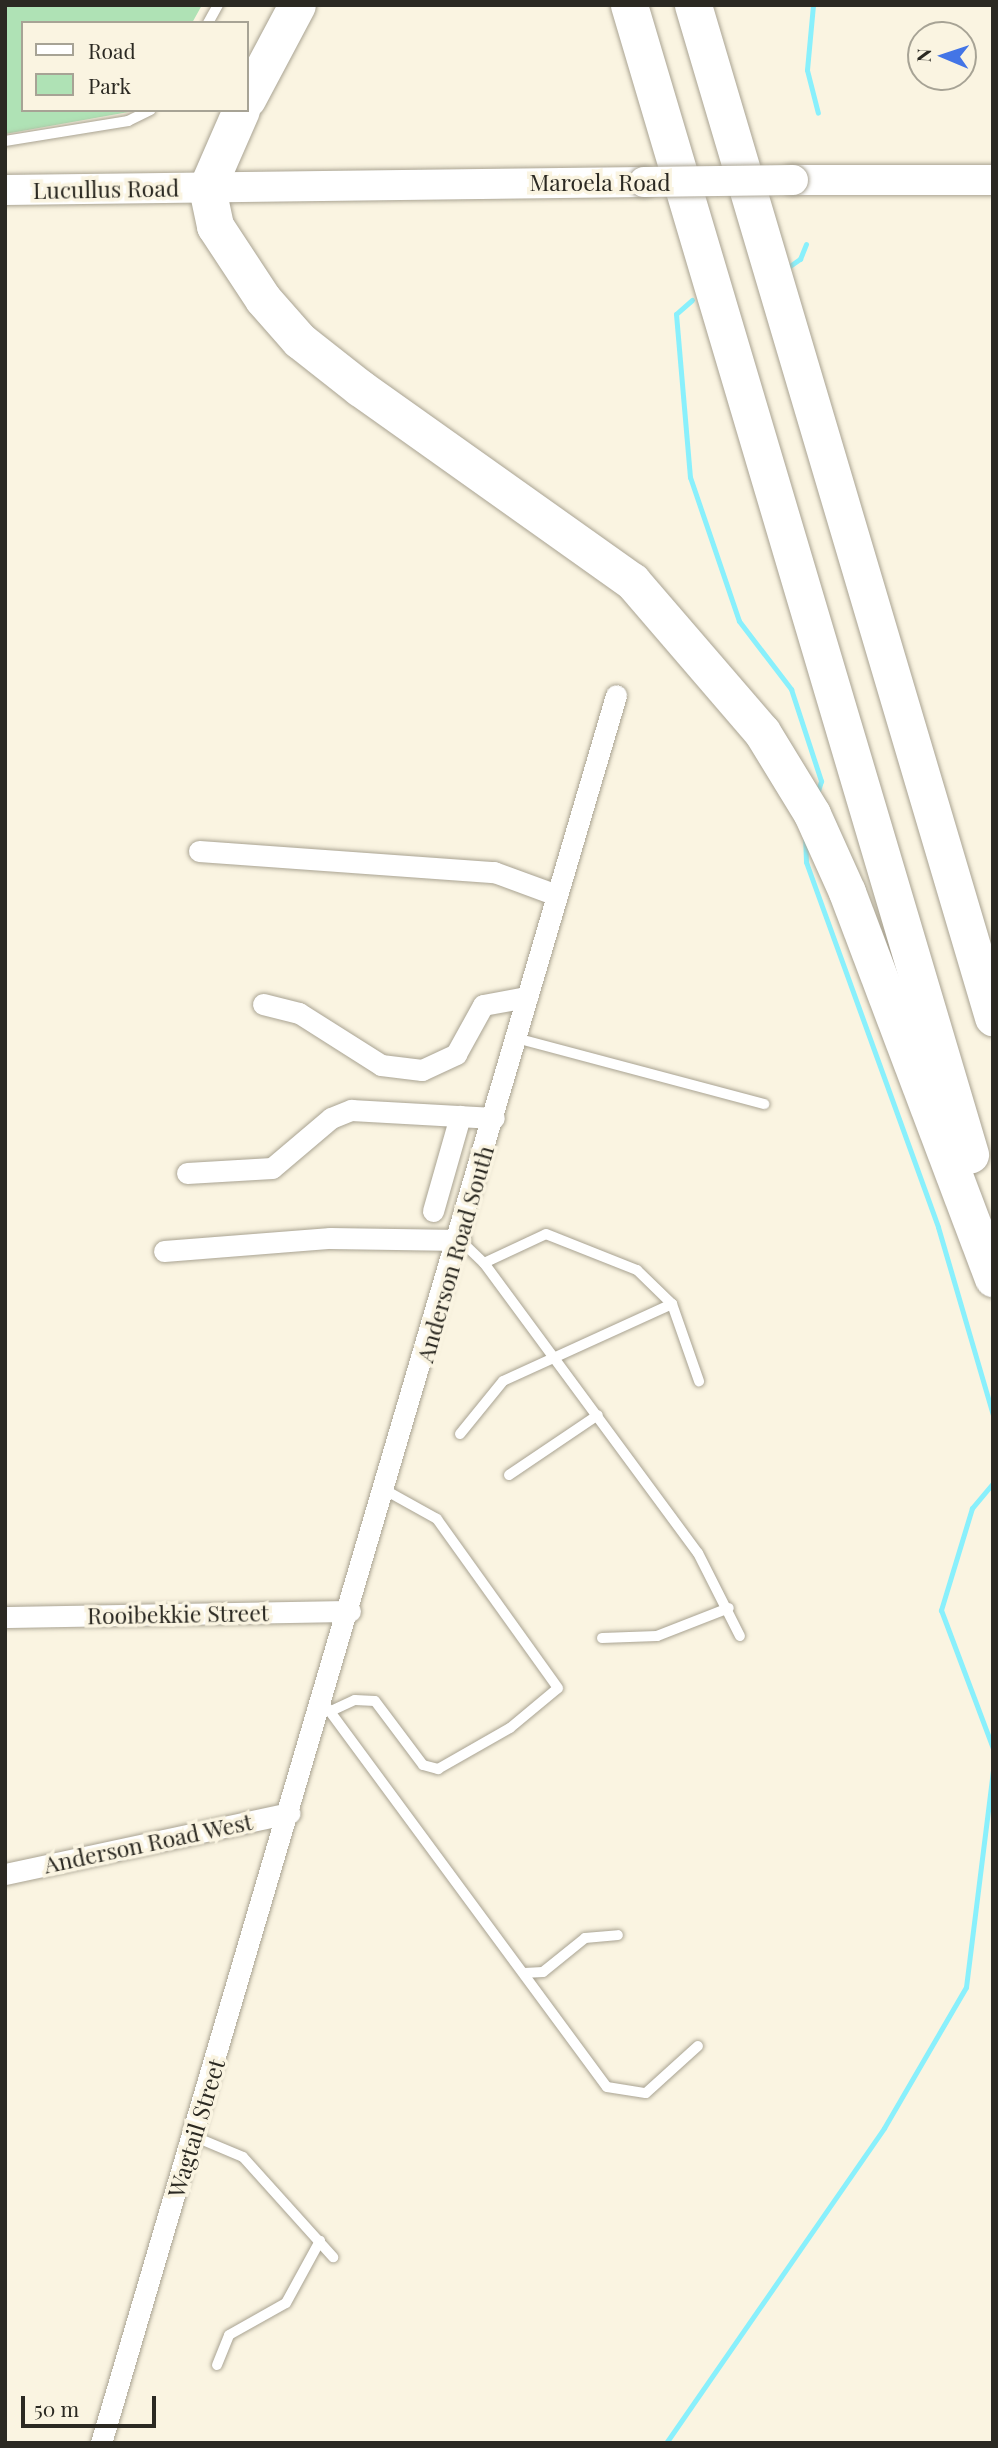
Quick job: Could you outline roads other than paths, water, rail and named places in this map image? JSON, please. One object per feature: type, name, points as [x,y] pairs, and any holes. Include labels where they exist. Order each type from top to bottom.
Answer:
[{"type":"highway","points":[[248,97],[297,5]]},
{"type":"highway","points":[[629,5],[993,1232]]},
{"type":"highway","points":[[693,5],[993,1017]]},
{"type":"highway","points":[[240,112],[207,188],[215,226],[233,258],[299,340],[632,581],[762,732],[812,814],[847,892],[993,1278]]},
{"type":"street","name":"Maroela Road","points":[[207,188],[993,180]]},
{"type":"street","name":"Lucullus Road","points":[[5,190],[207,188]]},
{"type":"street","name":"Anderson Road South","points":[[290,1813],[327,1706],[350,1611],[460,1240],[527,997],[616,695]]},
{"type":"street","points":[[199,851],[494,872],[557,895]]},
{"type":"street","points":[[264,1004],[299,1013],[381,1065],[422,1070],[456,1054],[483,1005],[527,997]]},
{"type":"street","points":[[187,1173],[272,1168],[331,1118],[351,1110],[494,1118]]},
{"type":"street","points":[[433,1211],[460,1116]]},
{"type":"street","points":[[164,1251],[330,1238],[460,1240]]},
{"type":"street","name":"Rooibekkie Street","points":[[5,1617],[350,1611]]},
{"type":"street","name":"Anderson Road West","points":[[5,1874],[290,1813]]},
{"type":"street","name":"Wagtail Street","points":[[101,2443],[290,1813]]},
{"type":"lane","points":[[209,21],[218,5]]},
{"type":"lane","points":[[5,141],[128,121],[147,112]]},
{"type":"lane","points":[[516,1038],[764,1104]]},
{"type":"lane","points":[[484,1263],[552,1235],[637,1270],[671,1304],[699,1381]]},
{"type":"lane","points":[[460,1240],[484,1263],[698,1553],[729,1608],[740,1636]]},
{"type":"lane","points":[[460,1434],[503,1381],[671,1304]]},
{"type":"lane","points":[[509,1475],[598,1415]]},
{"type":"lane","points":[[385,1490],[437,1519],[558,1688],[510,1728],[438,1769],[422,1765],[375,1701],[355,1700],[327,1706],[614,2091],[646,2093],[698,2046]]},
{"type":"lane","points":[[602,1638],[657,1636],[729,1608]]},
{"type":"lane","points":[[524,1973],[543,1972],[592,1936],[618,1936]]},
{"type":"lane","points":[[193,2136],[243,2157],[333,2257]]},
{"type":"lane","points":[[217,2365],[229,2335],[286,2303],[320,2241]]},
{"type":"waterway","points":[[813,5],[807,70],[818,113]]},
{"type":"waterway","points":[[787,268],[800,259],[806,244]]},
{"type":"waterway","points":[[692,300],[676,314],[690,477],[739,621],[791,689],[821,781],[817,794]]},
{"type":"waterway","points":[[805,833],[806,862],[938,1227],[993,1415]]},
{"type":"waterway","points":[[993,1483],[972,1508],[941,1610],[993,1748]]},
{"type":"waterway","points":[[666,2443],[884,2128],[966,1987],[993,1771]]}]
